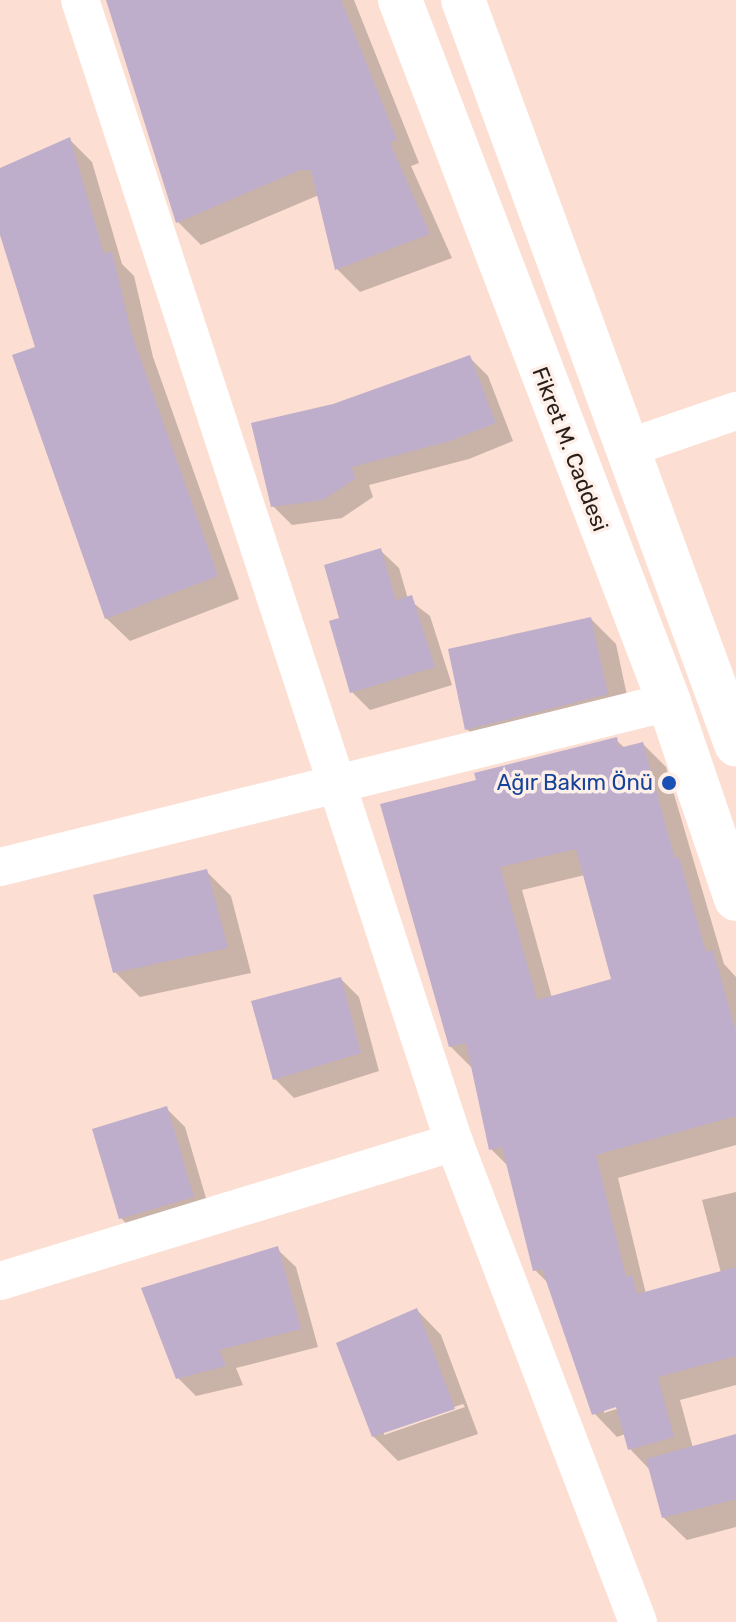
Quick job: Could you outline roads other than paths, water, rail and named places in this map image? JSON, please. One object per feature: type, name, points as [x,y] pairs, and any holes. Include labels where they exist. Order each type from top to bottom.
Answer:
[{"type":"main road","name":"Fikret M. Caddesi","points":[[400,0],[669,702],[736,899]]},
{"type":"main road","points":[[463,0],[736,744]]},
{"type":"street","points":[[80,0],[339,780],[454,1142],[638,1622]]},
{"type":"street","points":[[628,448],[736,411]]},
{"type":"street","points":[[0,867],[339,780],[669,702]]},
{"type":"street","points":[[0,1281],[454,1142]]},
{"type":"place","name":"Ağır Bakım Önü","points":[[669,783]]}]
